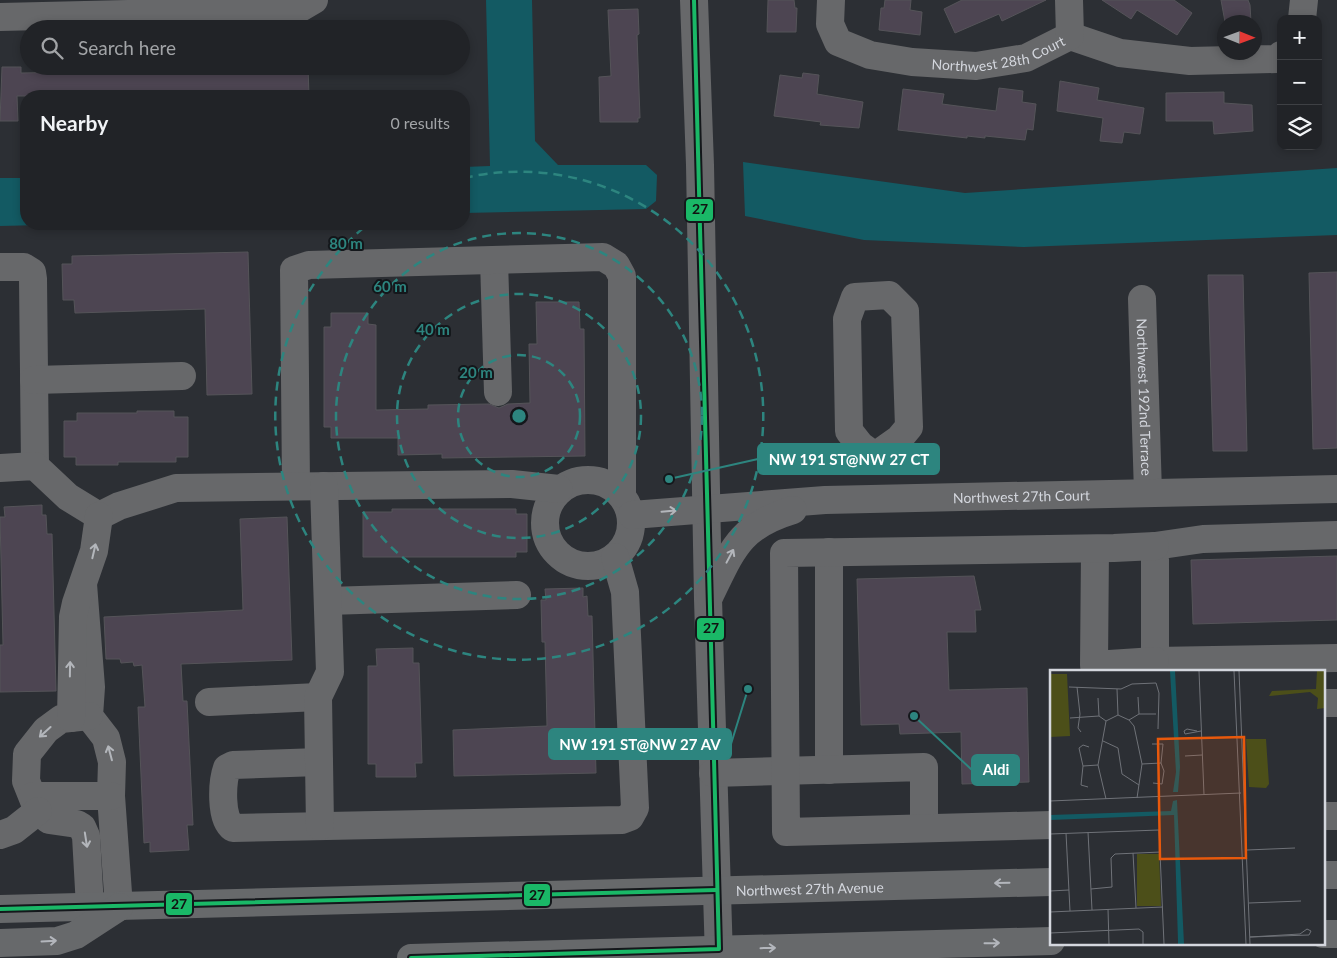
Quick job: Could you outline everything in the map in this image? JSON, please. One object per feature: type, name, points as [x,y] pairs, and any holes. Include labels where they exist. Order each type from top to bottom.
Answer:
[{"type":"main road","points":[[1324,875],[1337,874]]},
{"type":"main road","name":"Northwest 27th Avenue","points":[[0,910],[1050,882]]},
{"type":"main road","points":[[0,943],[56,940],[76,935],[119,906]]},
{"type":"main road","points":[[1324,934],[1337,934]]},
{"type":"main road","points":[[411,958],[719,954],[1050,941]]},
{"type":"street","points":[[0,17],[84,8],[297,10],[314,0]]},
{"type":"street","points":[[694,0],[700,165],[708,599],[719,954]]},
{"type":"street","name":"Northwest 28th Court","points":[[831,0],[830,24],[838,42],[870,55],[912,62],[976,66],[1026,58],[1070,36],[1120,52],[1190,61],[1277,57]]},
{"type":"street","points":[[1069,0],[1070,36]]},
{"type":"street","points":[[1302,15],[1304,0]]},
{"type":"street","points":[[296,486],[294,270],[310,265],[603,257],[616,265],[622,276],[627,504],[631,531],[625,545],[615,557],[607,562],[589,566],[576,565],[551,548],[545,536],[544,520],[551,498],[559,488]]},
{"type":"street","points":[[494,260],[498,392]]},
{"type":"street","points":[[0,267],[24,267],[32,272],[36,466],[68,497],[99,516]]},
{"type":"street","points":[[889,296],[905,311],[909,427],[899,439],[875,456],[860,445],[849,431],[847,320],[855,297],[889,296]]},
{"type":"street","name":"Northwest 192nd Terrace","points":[[1142,299],[1148,493]]},
{"type":"street","points":[[34,380],[182,376]]},
{"type":"street","points":[[875,456],[875,499]]},
{"type":"street","points":[[0,468],[36,466]]},
{"type":"street","points":[[99,516],[120,506],[176,488],[512,484],[559,488],[584,480],[600,481],[627,504]]},
{"type":"street","points":[[320,826],[318,697],[330,672],[324,486]]},
{"type":"street","name":"Northwest 27th Court","points":[[627,504],[706,508],[825,500],[1337,489]]},
{"type":"street","points":[[708,599],[732,550],[749,529],[770,517],[825,500]]},
{"type":"street","points":[[80,717],[91,687],[83,584],[94,552],[99,516]]},
{"type":"street","points":[[1050,825],[786,832],[784,553],[1095,548],[1155,546],[1203,538],[1337,535]]},
{"type":"street","points":[[1154,661],[1155,546]]},
{"type":"street","points":[[1095,548],[1092,668],[1154,661],[1337,658]]},
{"type":"street","points":[[829,552],[829,770]]},
{"type":"street","points":[[319,762],[233,765],[227,768],[224,776],[224,818],[228,825],[233,828],[622,820],[630,817],[635,808],[624,592],[615,557]]},
{"type":"street","points":[[328,601],[517,596]]},
{"type":"street","points":[[209,702],[318,697]]},
{"type":"street","points":[[1324,703],[1337,703]]},
{"type":"street","points":[[90,907],[86,836],[82,827],[72,821],[49,820],[36,804],[26,781],[27,754],[46,730],[61,719],[80,717],[106,738],[112,762],[111,796],[119,906]]},
{"type":"street","points":[[713,773],[924,767],[924,828]]},
{"type":"street","points":[[0,835],[14,830],[36,804],[111,796]]},
{"type":"street","points":[[1324,816],[1337,816]]},
{"type":"water","points":[[486,0],[532,0],[535,141],[558,165],[646,165],[657,175],[656,201],[646,209],[470,213],[470,167],[490,166]]},
{"type":"water","points":[[743,162],[965,193],[1337,168],[1337,235],[1024,247],[864,240],[745,216]]},
{"type":"water","points":[[0,178],[20,178],[20,226],[0,226]]},
{"type":"building","points":[[768,0],[794,0],[795,8],[797,8],[796,32],[767,32]]},
{"type":"building","points":[[885,0],[911,0],[910,10],[922,12],[920,35],[879,30],[881,8],[884,8]]},
{"type":"building","points":[[962,0],[1046,0],[1002,21],[999,14],[955,33],[944,9]]},
{"type":"building","points":[[1102,0],[1174,0],[1192,13],[1177,35],[1137,10],[1131,19]]},
{"type":"building","points":[[1221,0],[1248,0],[1251,15],[1224,15]]},
{"type":"building","points":[[638,9],[640,118],[638,118],[638,122],[600,122],[599,77],[611,76],[608,10]]},
{"type":"building","points":[[2,67],[20,67],[20,75],[308,75],[309,90],[20,90],[20,96],[17,96],[18,121],[0,121]]},
{"type":"building","points":[[803,73],[819,75],[817,94],[863,102],[859,128],[820,125],[821,122],[774,116],[780,75],[802,78]]},
{"type":"building","points":[[1060,81],[1099,88],[1097,100],[1144,108],[1140,134],[1124,132],[1122,143],[1100,141],[1103,118],[1057,111]]},
{"type":"building","points":[[999,88],[1023,91],[1022,102],[1036,104],[1033,130],[1027,129],[1025,140],[985,136],[985,138],[967,136],[967,138],[898,130],[903,89],[944,94],[942,104],[996,111]]},
{"type":"building","points":[[1224,92],[1224,103],[1252,105],[1253,131],[1214,134],[1213,121],[1166,121],[1166,93]]},
{"type":"building","points":[[248,252],[252,394],[207,395],[205,309],[75,313],[74,300],[63,300],[62,264],[72,264],[72,256]]},
{"type":"building","points":[[1337,272],[1337,448],[1313,449],[1309,273]]},
{"type":"building","points":[[1208,275],[1243,275],[1247,451],[1213,451]]},
{"type":"building","points":[[536,302],[579,302],[580,329],[584,329],[585,456],[442,458],[442,454],[398,455],[398,438],[331,438],[331,427],[324,427],[324,327],[331,327],[331,313],[368,313],[368,324],[376,325],[376,410],[428,409],[428,405],[489,404],[499,408],[508,404],[530,403],[529,344],[537,344]]},
{"type":"building","points":[[137,411],[174,411],[174,417],[188,417],[188,457],[176,457],[176,462],[118,462],[118,465],[76,465],[76,457],[64,457],[64,421],[77,421],[77,413],[137,413]]},
{"type":"building","points":[[42,505],[42,515],[46,515],[47,534],[52,534],[56,691],[0,692],[0,645],[3,645],[0,517],[5,517],[4,507]]},
{"type":"building","points":[[392,509],[516,509],[516,514],[527,514],[527,552],[516,552],[516,557],[363,557],[363,512],[392,512]]},
{"type":"building","points":[[287,517],[292,660],[181,664],[183,701],[187,701],[193,825],[187,825],[189,850],[150,852],[150,842],[144,843],[138,707],[145,707],[142,665],[134,666],[133,662],[121,663],[120,659],[106,659],[104,617],[243,610],[240,519]]},
{"type":"building","points":[[1337,556],[1337,620],[1193,624],[1191,560]]},
{"type":"building","points":[[974,576],[981,610],[975,610],[976,632],[947,632],[949,690],[1027,688],[1029,782],[962,784],[961,732],[900,734],[899,724],[861,725],[857,579]]},
{"type":"building","points":[[583,588],[583,597],[587,596],[588,616],[592,616],[596,773],[454,776],[453,730],[547,726],[545,642],[542,642],[541,600],[546,600],[545,589]]},
{"type":"building","points":[[413,648],[413,663],[419,663],[422,763],[415,763],[416,777],[376,777],[376,764],[368,764],[368,666],[377,666],[376,649]]},
{"type":"transit line","name":"27","points":[[411,958],[719,949],[694,0]]},
{"type":"transit line","name":"27","points":[[0,909],[716,890]]},
{"type":"place","name":"NW 191 ST@NW 27 CT","points":[[669,479]]},
{"type":"place","name":"NW 191 ST@NW 27 AV","points":[[748,689]]},
{"type":"place","name":"Aldi","points":[[914,716]]}]
